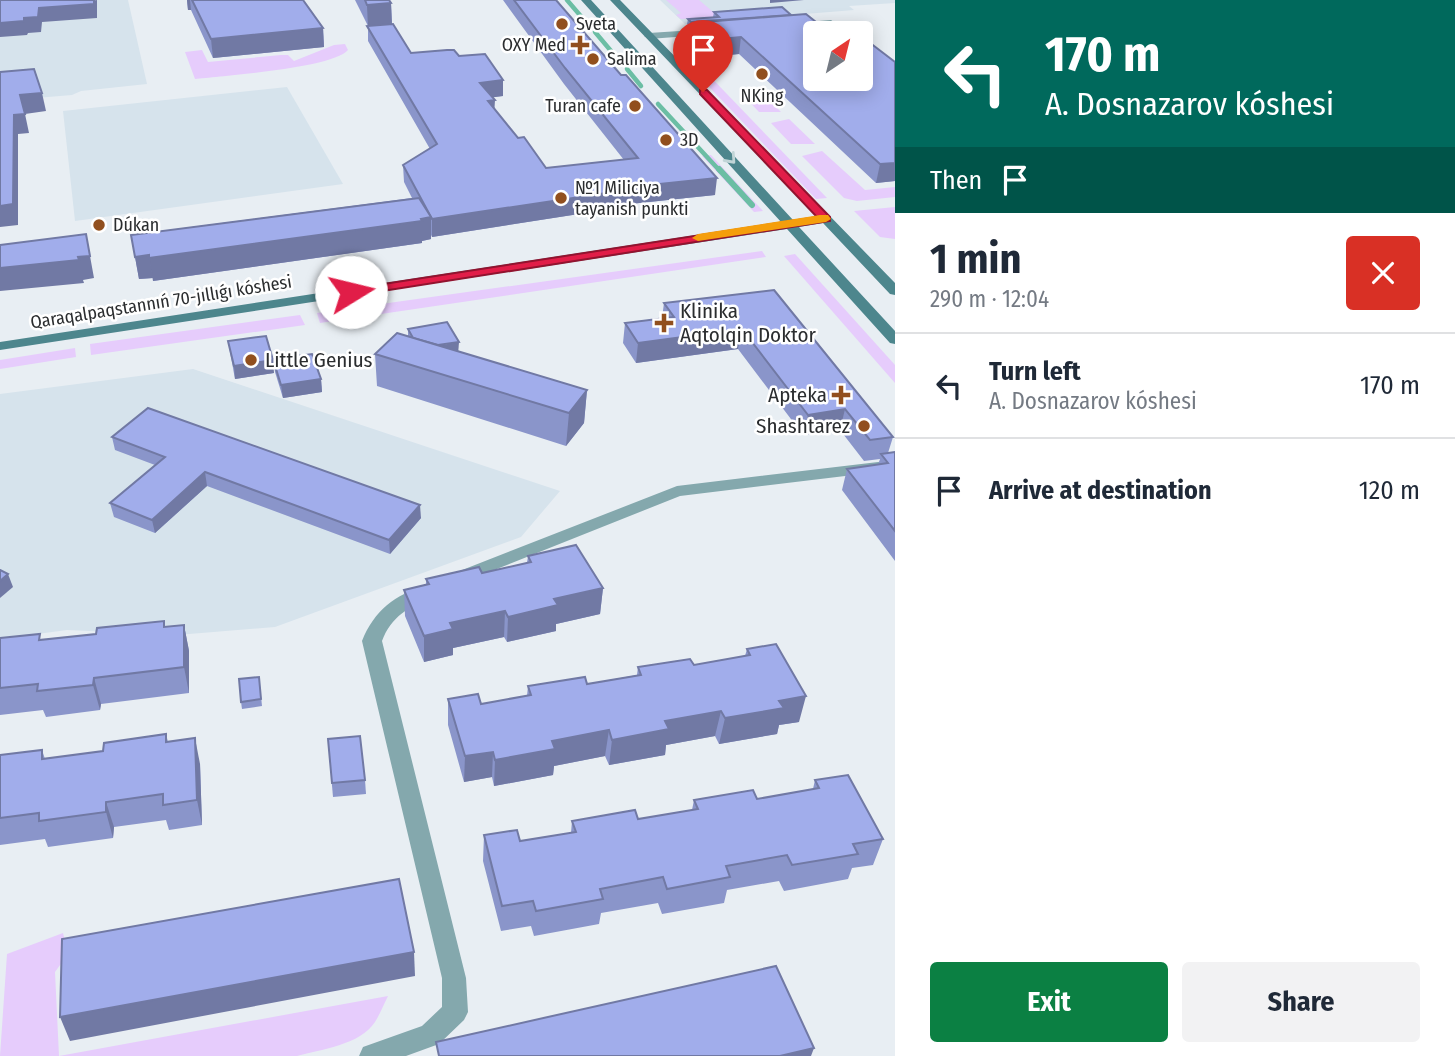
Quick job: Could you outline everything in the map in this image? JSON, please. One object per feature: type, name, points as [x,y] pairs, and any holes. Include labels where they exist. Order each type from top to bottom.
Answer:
[{"type":"main road","points":[[586,0],[789,224],[825,248],[895,340]]},
{"type":"main road","points":[[615,0],[800,207]]},
{"type":"main road","points":[[774,206],[800,207],[826,219],[895,291]]},
{"type":"main road","name":"Qaraqalpaqstannıń 70-jıllıǵı kóshesi","points":[[0,346],[826,219]]},
{"type":"main road","points":[[825,248],[852,247]]},
{"type":"street","points":[[781,27],[803,25]]},
{"type":"street","points":[[649,36],[730,30]]},
{"type":"street","points":[[372,1056],[430,1035],[456,1013],[454,978],[372,641],[378,623],[407,599],[677,491],[895,465]]},
{"type":"shaded area","points":[[0,0],[128,0],[147,84],[81,91],[72,95],[0,101]]},
{"type":"shaded area","points":[[660,0],[895,0],[895,3],[849,6],[854,10],[685,24]]},
{"type":"shaded area","points":[[666,0],[699,0],[712,11],[719,11],[725,16],[681,19],[676,15],[681,13]]},
{"type":"shaded area","points":[[345,44],[348,50],[322,62],[195,79],[185,52],[202,50],[208,62],[281,55],[288,55],[294,61],[334,45]]},
{"type":"shaded area","points":[[700,66],[827,198],[816,199],[691,68]]},
{"type":"shaded area","points":[[287,87],[343,184],[75,221],[63,111]]},
{"type":"shaded area","points":[[759,90],[781,112],[759,112],[740,92]]},
{"type":"shaded area","points":[[789,119],[815,144],[791,144],[771,123]]},
{"type":"shaded area","points":[[822,151],[865,190],[895,187],[895,197],[857,201],[844,198],[802,156]]},
{"type":"shaded area","points":[[711,155],[763,211],[754,212],[702,156]]},
{"type":"shaded area","points":[[895,207],[895,239],[880,237],[854,211]]},
{"type":"shaded area","points":[[762,251],[766,257],[320,323],[317,313]]},
{"type":"shaded area","points":[[795,254],[895,365],[895,383],[784,256]]},
{"type":"shaded area","points":[[300,315],[305,325],[91,355],[90,344]]},
{"type":"shaded area","points":[[75,348],[76,357],[0,369],[0,360]]},
{"type":"shaded area","points":[[193,369],[560,491],[521,537],[275,627],[177,635],[67,630],[0,639],[0,394]]},
{"type":"shaded area","points":[[63,933],[68,954],[55,972],[59,1056],[0,1056],[7,954]]},
{"type":"shaded area","points":[[388,996],[375,1022],[360,1036],[340,1045],[297,1056],[59,1056]]},
{"type":"building","points":[[0,0],[94,0],[94,4],[39,8],[38,17],[0,23]]},
{"type":"building","points":[[192,0],[303,0],[323,28],[211,39]]},
{"type":"building","points":[[365,0],[389,0],[391,3],[367,5]]},
{"type":"building","points":[[514,0],[556,0],[621,75],[626,75],[717,178],[611,189],[613,192],[432,219],[403,165],[437,144],[367,26],[393,24],[411,53],[454,50],[459,56],[485,54],[503,80],[480,83],[495,100],[488,101],[518,138],[524,137],[546,168],[638,158]]},
{"type":"building","points":[[782,7],[791,15],[691,22],[688,19],[719,17],[714,12]]},
{"type":"building","points":[[806,14],[815,21],[803,21],[803,91],[873,91],[873,45],[895,62],[895,163],[880,164],[741,37],[720,39],[703,22]]},
{"type":"building","points":[[34,69],[42,93],[20,95],[25,114],[14,115],[13,204],[0,206],[0,72]]},
{"type":"building","points":[[419,198],[431,217],[421,219],[422,221],[149,258],[149,255],[135,257],[131,235]]},
{"type":"building","points":[[86,234],[90,256],[78,257],[79,260],[0,268],[0,245]]},
{"type":"building","points":[[774,290],[893,437],[870,440],[845,409],[808,415],[742,329],[638,343],[625,323],[674,317],[664,303]]},
{"type":"building","points":[[447,322],[459,342],[438,345],[413,338],[408,329]]},
{"type":"building","points":[[397,333],[587,390],[569,413],[375,354]]},
{"type":"building","points":[[266,336],[273,360],[234,366],[228,341]]},
{"type":"building","points":[[312,354],[321,379],[281,385],[273,359]]},
{"type":"building","points":[[148,408],[420,505],[389,540],[205,472],[152,520],[110,503],[165,457],[112,437]]},
{"type":"building","points":[[895,452],[895,531],[847,469],[888,463],[881,454]]},
{"type":"building","points":[[576,545],[603,588],[554,599],[558,605],[508,617],[505,611],[450,623],[453,629],[424,636],[404,590],[429,584],[426,579],[479,567],[482,573],[531,562],[528,556]]},
{"type":"building","points":[[0,570],[8,574],[0,581]]},
{"type":"building","points":[[164,621],[164,627],[184,625],[184,667],[94,678],[93,685],[37,691],[38,684],[0,688],[0,638],[40,634],[39,640],[96,634],[97,628]]},
{"type":"building","points":[[776,644],[806,696],[779,701],[784,708],[725,718],[721,711],[665,721],[669,729],[612,740],[609,730],[552,741],[555,749],[495,760],[493,752],[465,756],[448,699],[478,694],[481,704],[531,695],[528,686],[585,677],[587,684],[641,675],[638,667],[690,659],[694,665],[750,655],[747,649]]},
{"type":"building","points":[[259,677],[261,699],[241,702],[239,679]]},
{"type":"building","points":[[166,734],[166,742],[195,738],[197,800],[163,805],[163,794],[106,802],[106,812],[39,821],[39,813],[0,818],[0,755],[42,750],[42,759],[103,751],[104,743]]},
{"type":"building","points":[[360,736],[365,780],[332,783],[328,739]]},
{"type":"building","points":[[848,775],[883,839],[853,844],[858,854],[792,865],[787,855],[726,866],[730,877],[667,889],[663,877],[600,889],[603,899],[536,911],[533,901],[502,906],[484,835],[517,830],[520,841],[576,832],[572,821],[635,810],[638,819],[698,809],[694,800],[753,790],[757,799],[819,788],[815,780]]},
{"type":"building","points":[[399,879],[414,952],[60,1017],[62,939]]},
{"type":"building","points":[[776,966],[814,1048],[780,1056],[439,1056],[436,1042]]},
{"type":"waterway","points":[[567,0],[591,28]]},
{"type":"waterway","points":[[595,32],[622,64]]},
{"type":"waterway","points":[[627,69],[641,86]]},
{"type":"waterway","points":[[658,104],[720,171]]},
{"type":"waterway","points":[[719,169],[752,205]]},
{"type":"slow traffic","points":[[698,238],[826,219],[824,217]]},
{"type":"place","name":"Sveta","points":[[562,24]]},
{"type":"place","name":"OXY Med","points":[[580,45]]},
{"type":"place","name":"Salima","points":[[593,59]]},
{"type":"place","name":"NKing","points":[[762,74]]},
{"type":"place","name":"Turan cafe","points":[[635,106]]},
{"type":"place","name":"3D","points":[[666,140]]},
{"type":"place","name":"№1 Miliciya tayanish punkti","points":[[561,198]]},
{"type":"place","name":"Dúkan","points":[[99,225]]},
{"type":"place","name":"Klinika Aqtolqin Doktor","points":[[664,323]]},
{"type":"place","name":"Little Genius","points":[[251,360]]},
{"type":"place","name":"Apteka","points":[[841,395]]},
{"type":"place","name":"Shashtarez","points":[[864,426]]},
{"type":"route","points":[[351,292],[826,219],[703,92]]}]
